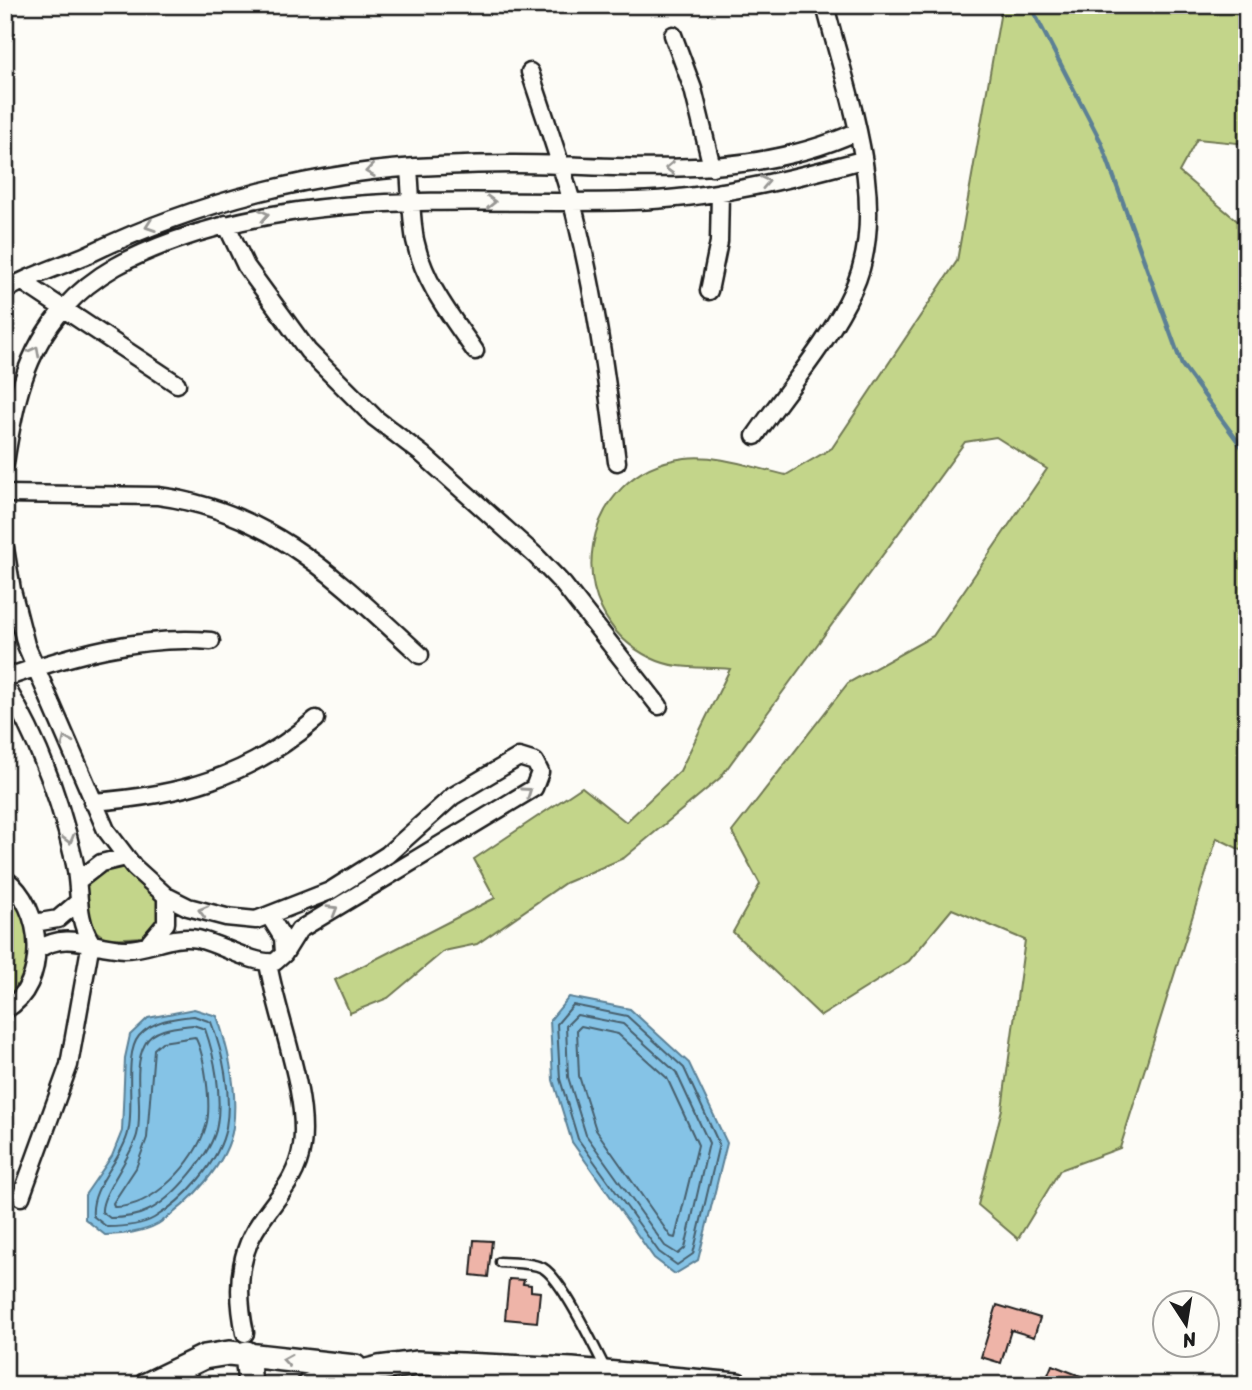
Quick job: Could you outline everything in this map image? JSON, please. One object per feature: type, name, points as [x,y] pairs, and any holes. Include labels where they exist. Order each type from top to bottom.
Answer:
[{"type":"street","points":[[755,436],[843,308],[860,274],[870,218],[862,160],[825,5]]},
{"type":"street","points":[[673,36],[696,101],[712,167]]},
{"type":"street","points":[[530,72],[571,200],[595,316],[617,462]]},
{"type":"street","points":[[5,292],[132,232],[229,201],[341,176],[378,170],[560,165],[605,169],[712,167],[762,160],[834,142],[856,132]]},
{"type":"street","points":[[5,463],[13,410],[25,372],[43,337],[64,308],[92,281],[125,260],[226,224],[299,208],[387,201],[656,200],[720,192],[862,160]]},
{"type":"street","points":[[409,169],[415,240],[428,277],[436,295],[475,351]]},
{"type":"street","points":[[709,291],[719,242],[720,192]]},
{"type":"street","points":[[226,224],[259,286],[308,351],[375,418],[422,454],[537,556],[563,584],[659,706]]},
{"type":"street","points":[[23,282],[177,384]]},
{"type":"street","points":[[5,494],[158,496],[181,499],[241,517],[273,533],[312,558],[421,655]]},
{"type":"street","points":[[5,548],[18,618],[92,802],[106,830],[126,857],[166,896],[188,906],[226,917],[256,920],[270,917],[330,891],[369,869],[453,796],[519,757],[530,759],[538,766],[540,778],[534,788],[299,930],[284,954],[268,963],[197,939],[174,937],[128,949],[91,942],[59,940],[37,950]]},
{"type":"street","points":[[5,678],[36,667],[129,644],[188,639],[211,641]]},
{"type":"street","points":[[5,685],[47,771],[79,880],[78,902],[83,930],[91,942],[69,1065],[21,1197]]},
{"type":"street","points":[[92,802],[145,797],[223,776],[272,754],[316,719]]},
{"type":"street","points":[[79,880],[101,863],[126,857]]},
{"type":"street","points":[[5,879],[24,899],[34,923],[37,950],[25,988],[5,1010]]},
{"type":"street","points":[[148,944],[159,935],[166,923],[166,896]]},
{"type":"street","points":[[34,923],[58,919],[78,902]]},
{"type":"street","points":[[270,917],[282,938],[284,954]]},
{"type":"street","points":[[250,1385],[240,1283],[244,1258],[260,1222],[293,1179],[303,1131],[300,1100],[268,963]]},
{"type":"street","points":[[146,1385],[204,1357],[246,1343],[293,1361],[379,1368]]},
{"type":"street","points":[[309,1385],[379,1368],[418,1363],[576,1377],[607,1373],[737,1385]]},
{"type":"lane","points":[[500,1262],[528,1264],[548,1272],[579,1319],[607,1373]]},
{"type":"green space","points":[[1002,5],[1247,5],[1247,144],[1197,139],[1179,172],[1247,229],[1247,853],[1217,838],[1120,1148],[1060,1170],[1018,1239],[978,1205],[1002,1109],[1025,940],[952,909],[909,961],[821,1016],[733,932],[760,884],[732,832],[848,683],[933,636],[1047,469],[996,437],[965,442],[720,778],[624,858],[565,883],[477,944],[444,951],[388,998],[350,1013],[335,980],[495,898],[474,859],[582,787],[626,822],[680,771],[730,669],[671,665],[651,658],[621,637],[601,609],[592,578],[593,545],[603,514],[622,488],[649,468],[698,457],[786,475],[832,448],[957,261]]},
{"type":"green space","points":[[117,866],[124,867],[160,901],[160,921],[144,937],[107,939],[91,928],[84,886],[91,875]]},
{"type":"green space","points":[[5,888],[22,916],[28,945],[22,974],[5,1002]]},
{"type":"water","points":[[569,997],[630,1009],[689,1063],[727,1143],[698,1260],[675,1274],[654,1258],[572,1142],[553,1080],[550,1020]]},
{"type":"water","points":[[194,1009],[217,1016],[225,1043],[234,1099],[230,1141],[205,1182],[170,1216],[145,1229],[105,1235],[85,1219],[85,1195],[112,1156],[122,1131],[125,1058],[130,1035],[148,1018]]},
{"type":"building","points":[[474,1240],[492,1241],[488,1277],[471,1275]]},
{"type":"building","points":[[509,1279],[524,1280],[523,1284],[531,1285],[531,1291],[540,1292],[537,1322],[505,1319]]},
{"type":"building","points":[[997,1305],[1040,1318],[1034,1337],[1011,1330],[1001,1363],[981,1357]]},
{"type":"building","points":[[1052,1365],[1101,1384],[1044,1385]]},
{"type":"waterway","points":[[1030,5],[1101,142],[1182,365],[1247,454]]}]
